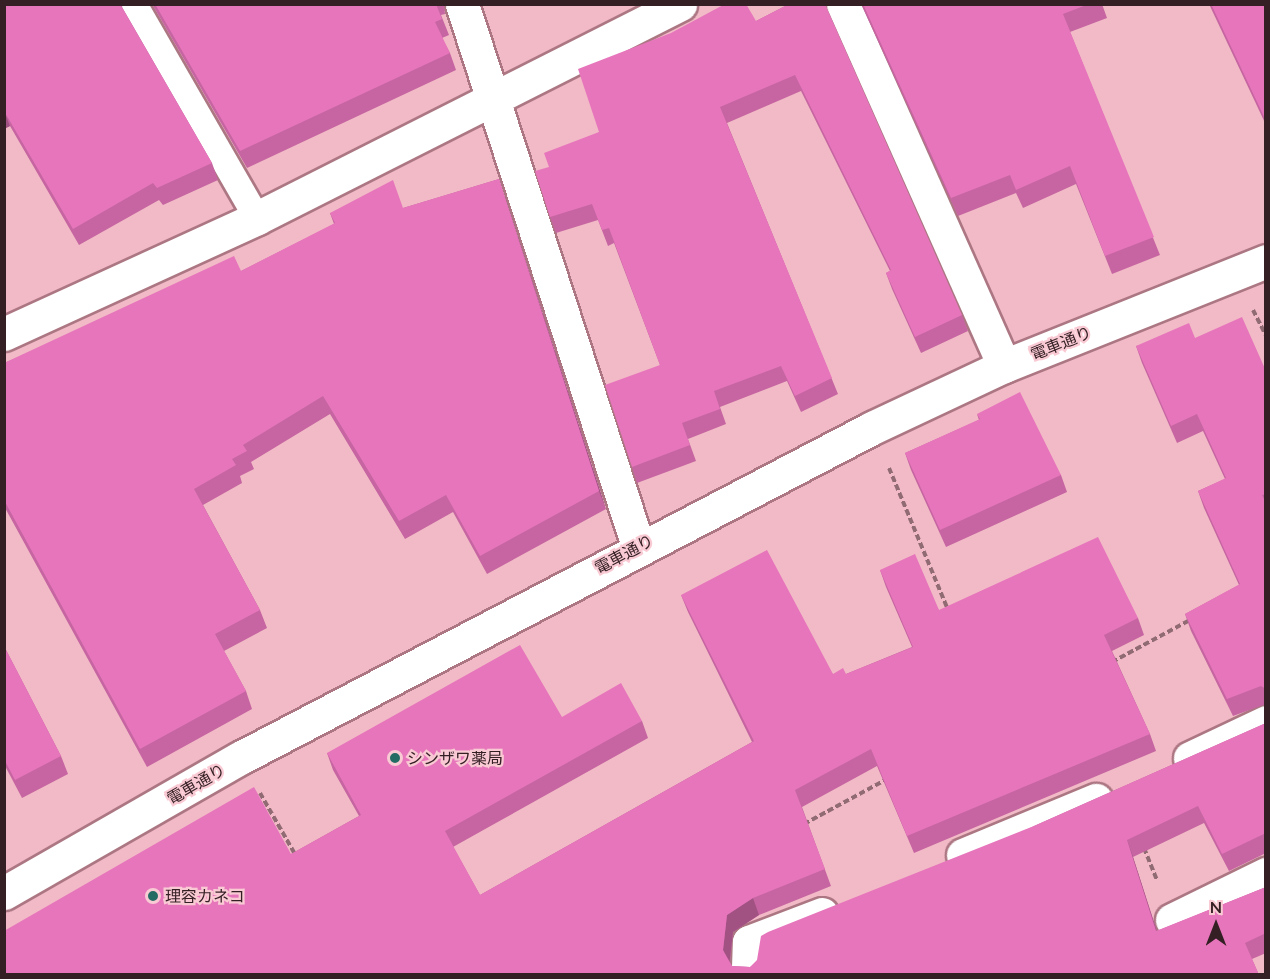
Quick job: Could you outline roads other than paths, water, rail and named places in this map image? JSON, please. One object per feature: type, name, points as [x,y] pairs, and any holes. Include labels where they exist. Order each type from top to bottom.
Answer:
[{"type":"street","points":[[462,4],[638,546]]},
{"type":"street","points":[[4,334],[257,218],[680,4]]},
{"type":"street","points":[[843,4],[1004,366]]},
{"type":"street","name":"電車通り","points":[[4,893],[240,758],[638,546],[872,428],[1004,366],[1266,261]]},
{"type":"street","points":[[1159,772],[1266,722]]},
{"type":"street","points":[[934,867],[1121,789]]},
{"type":"street","points":[[1172,920],[1266,874]]},
{"type":"street","points":[[748,967],[749,942],[766,932],[847,903]]},
{"type":"lane","points":[[134,4],[257,218]]},
{"type":"place","name":"シンザワ薬局","points":[[395,758]]},
{"type":"place","name":"理容カネコ","points":[[153,896]]}]
